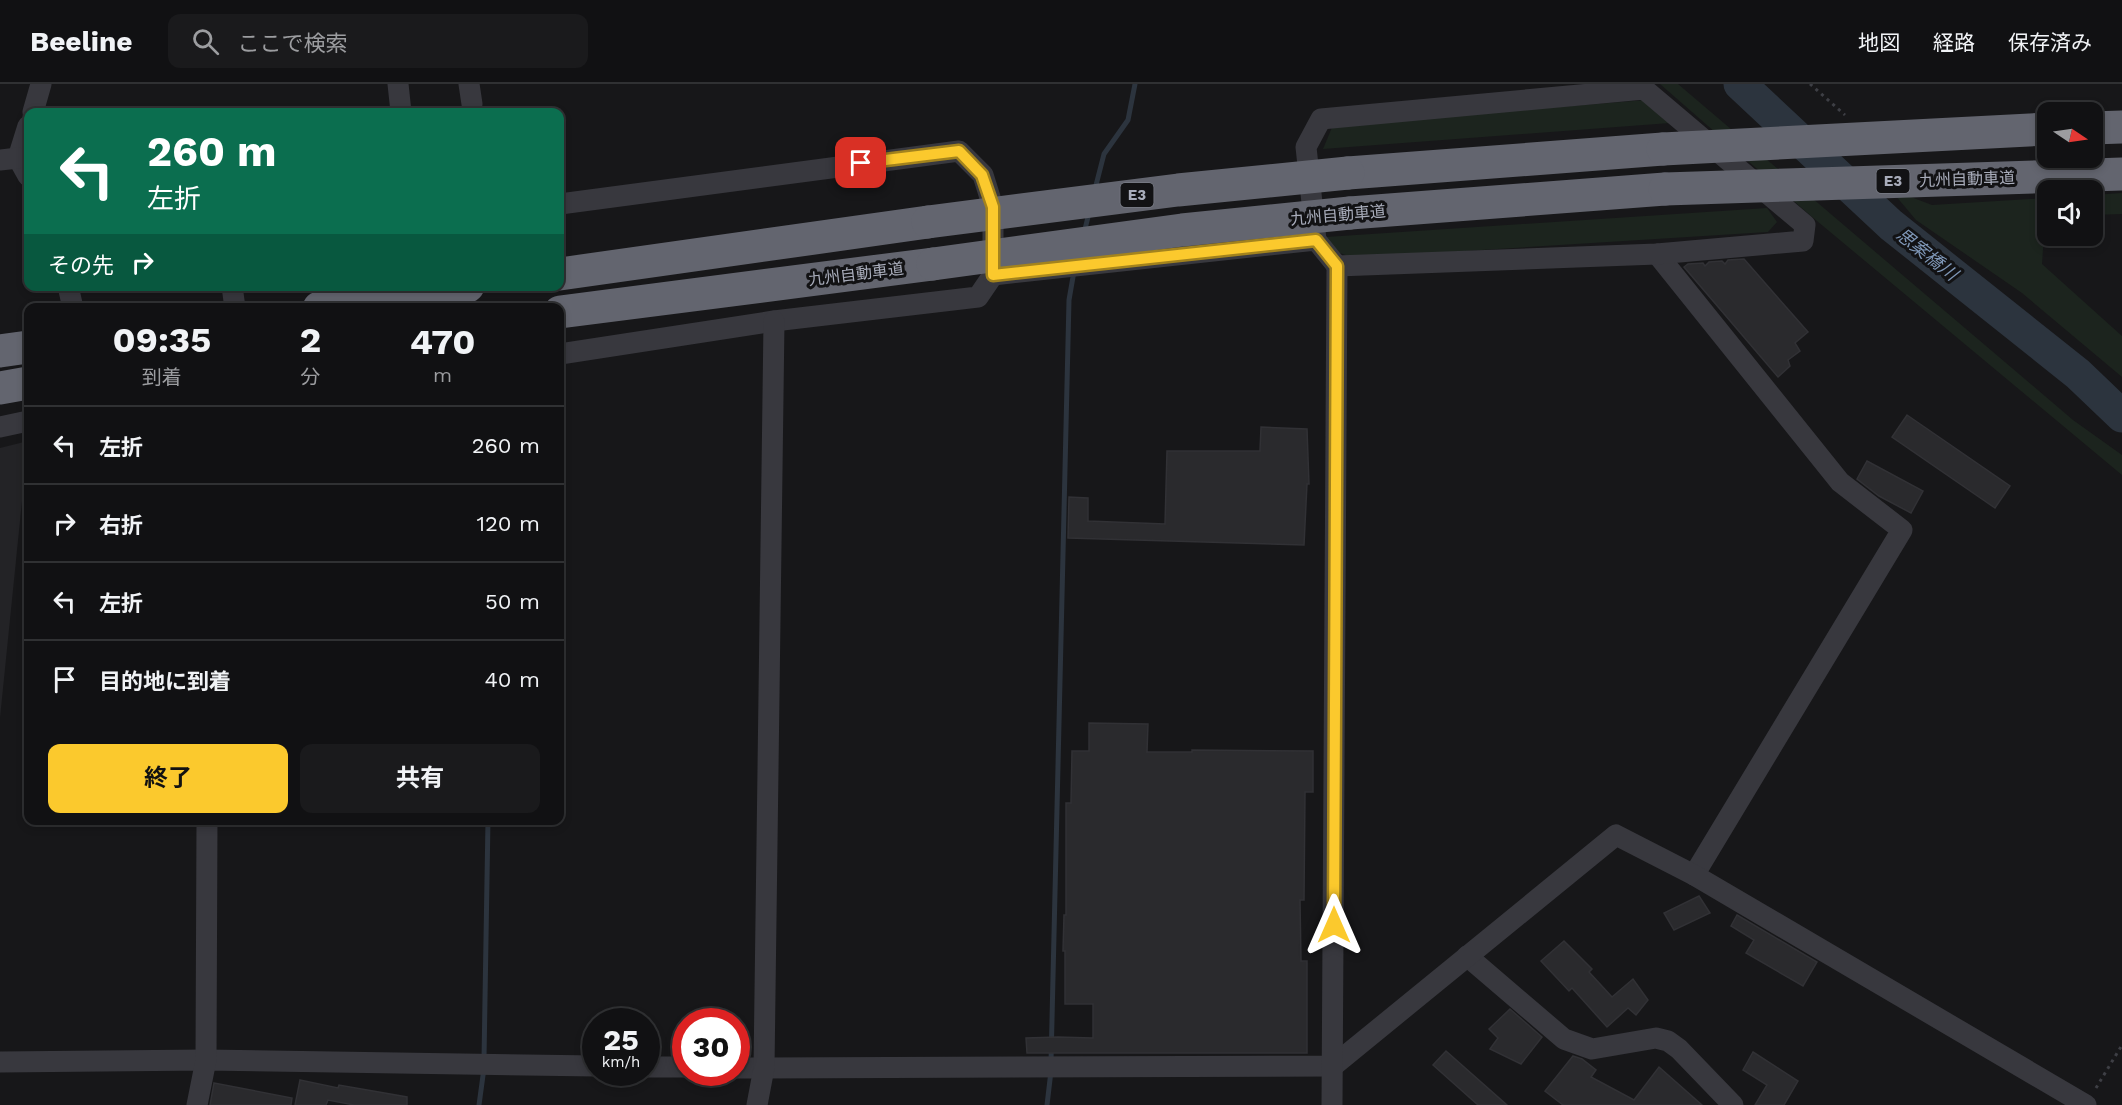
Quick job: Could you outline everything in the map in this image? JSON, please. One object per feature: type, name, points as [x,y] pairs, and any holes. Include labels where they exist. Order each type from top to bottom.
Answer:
[{"type":"highway","points":[[2103,128],[2122,127]]},
{"type":"highway","name":"E3","points":[[564,273],[1178,189],[1663,148],[2037,130]]},
{"type":"highway","name":"九州自動車道","points":[[564,311],[1182,230],[1350,213],[1665,189],[2122,174]]},
{"type":"highway","points":[[352,303],[434,291]]},
{"type":"highway","points":[[0,351],[24,347]]},
{"type":"highway","points":[[0,388],[24,384]]},
{"type":"street","points":[[34,108],[41,84]]},
{"type":"street","points":[[398,84],[401,108]]},
{"type":"street","points":[[1334,1103],[1337,266],[1316,240],[1306,147],[1321,119],[1644,89],[1805,225],[1803,240],[1656,254],[1337,266]]},
{"type":"street","points":[[16,165],[24,139]]},
{"type":"street","points":[[564,203],[959,151],[982,175],[993,207],[993,275],[978,297],[774,321],[564,353]]},
{"type":"street","points":[[993,275],[1316,240]]},
{"type":"street","points":[[1656,254],[1840,482],[1902,530],[1694,875]]},
{"type":"street","points":[[757,1105],[764,1068],[774,321]]},
{"type":"street","points":[[0,428],[24,422]]},
{"type":"street","points":[[197,1105],[207,1060],[207,825]]},
{"type":"street","points":[[750,1068],[1333,1066],[1616,835],[1694,875],[2085,1105]]},
{"type":"street","points":[[1467,956],[1564,1039],[1592,1048],[1656,1038],[1668,1041],[1679,1049],[1733,1105]]},
{"type":"street","points":[[0,1062],[207,1060],[582,1066]]},
{"type":"path","points":[[1810,84],[1845,115]]},
{"type":"path","points":[[2085,1105],[2122,1045]]},
{"type":"shaded area","points":[[1660,84],[1678,84],[2073,420],[2122,455],[2122,475],[1811,216]]},
{"type":"shaded area","points":[[1646,100],[1670,123],[1323,149],[1333,125]]},
{"type":"shaded area","points":[[1890,189],[1932,205],[2037,199],[2037,246],[2043,246],[2042,264],[2122,336],[2122,377],[2022,293],[1916,220]]},
{"type":"shaded area","points":[[2122,193],[2122,214],[2103,215],[2103,194]]},
{"type":"shaded area","points":[[1767,208],[1777,222],[1768,232],[1353,258],[1335,251],[1326,237]]},
{"type":"shaded area","points":[[24,442],[24,481],[0,718],[0,448]]},
{"type":"building","points":[[1744,259],[1808,332],[1795,343],[1800,351],[1788,360],[1790,366],[1778,377],[1684,267],[1688,264],[1703,263],[1705,266],[1709,262],[1722,261],[1725,264],[1728,260]]},
{"type":"building","points":[[1907,415],[2010,486],[1995,508],[1892,437]]},
{"type":"building","points":[[1261,427],[1307,429],[1309,484],[1307,484],[1304,545],[1068,538],[1069,497],[1088,498],[1088,521],[1165,524],[1167,451],[1260,451]]},
{"type":"building","points":[[1867,461],[1923,491],[1911,513],[1879,496],[1857,479]]},
{"type":"building","points":[[1089,723],[1148,724],[1147,752],[1313,751],[1313,792],[1305,792],[1304,900],[1300,900],[1301,961],[1307,961],[1307,1053],[1027,1053],[1026,1038],[1093,1038],[1093,1004],[1065,1004],[1065,951],[1063,951],[1064,915],[1066,915],[1066,803],[1071,803],[1072,751],[1089,751]]},
{"type":"building","points":[[1699,896],[1710,913],[1674,930],[1664,913]]},
{"type":"building","points":[[1737,915],[1817,962],[1803,986],[1746,953],[1754,940],[1731,926]]},
{"type":"building","points":[[1564,941],[1592,969],[1589,972],[1612,997],[1633,979],[1648,1000],[1636,1015],[1628,1008],[1607,1027],[1572,988],[1569,991],[1541,961]]},
{"type":"building","points":[[1510,1009],[1542,1037],[1521,1064],[1490,1049],[1498,1038],[1489,1029]]},
{"type":"building","points":[[1446,1051],[1507,1105],[1478,1105],[1433,1065]]},
{"type":"building","points":[[1753,1052],[1798,1081],[1784,1105],[1755,1105],[1767,1085],[1743,1070]]},
{"type":"building","points":[[1573,1056],[1582,1059],[1596,1070],[1591,1077],[1634,1100],[1659,1067],[1702,1105],[1563,1105],[1545,1091]]},
{"type":"building","points":[[300,1080],[338,1088],[339,1085],[407,1097],[407,1105],[354,1105],[328,1100],[326,1105],[295,1105]]},
{"type":"building","points":[[214,1083],[292,1098],[291,1105],[210,1105]]},
{"type":"waterway","points":[[1095,189],[1104,154],[1128,120],[1135,84]]},
{"type":"waterway","name":"思案橋川","points":[[1740,84],[1891,225],[2078,374],[2122,416]]},
{"type":"waterway","points":[[1084,233],[1089,213]]},
{"type":"waterway","points":[[1051,1062],[1069,300],[1074,271]]},
{"type":"waterway","points":[[484,1059],[488,825]]},
{"type":"waterway","points":[[479,1105],[484,1068]]},
{"type":"waterway","points":[[1047,1105],[1051,1071]]},
{"type":"route","points":[[861,163],[959,151],[982,175],[993,207],[993,275],[1316,240],[1337,266],[1334,925]]}]
